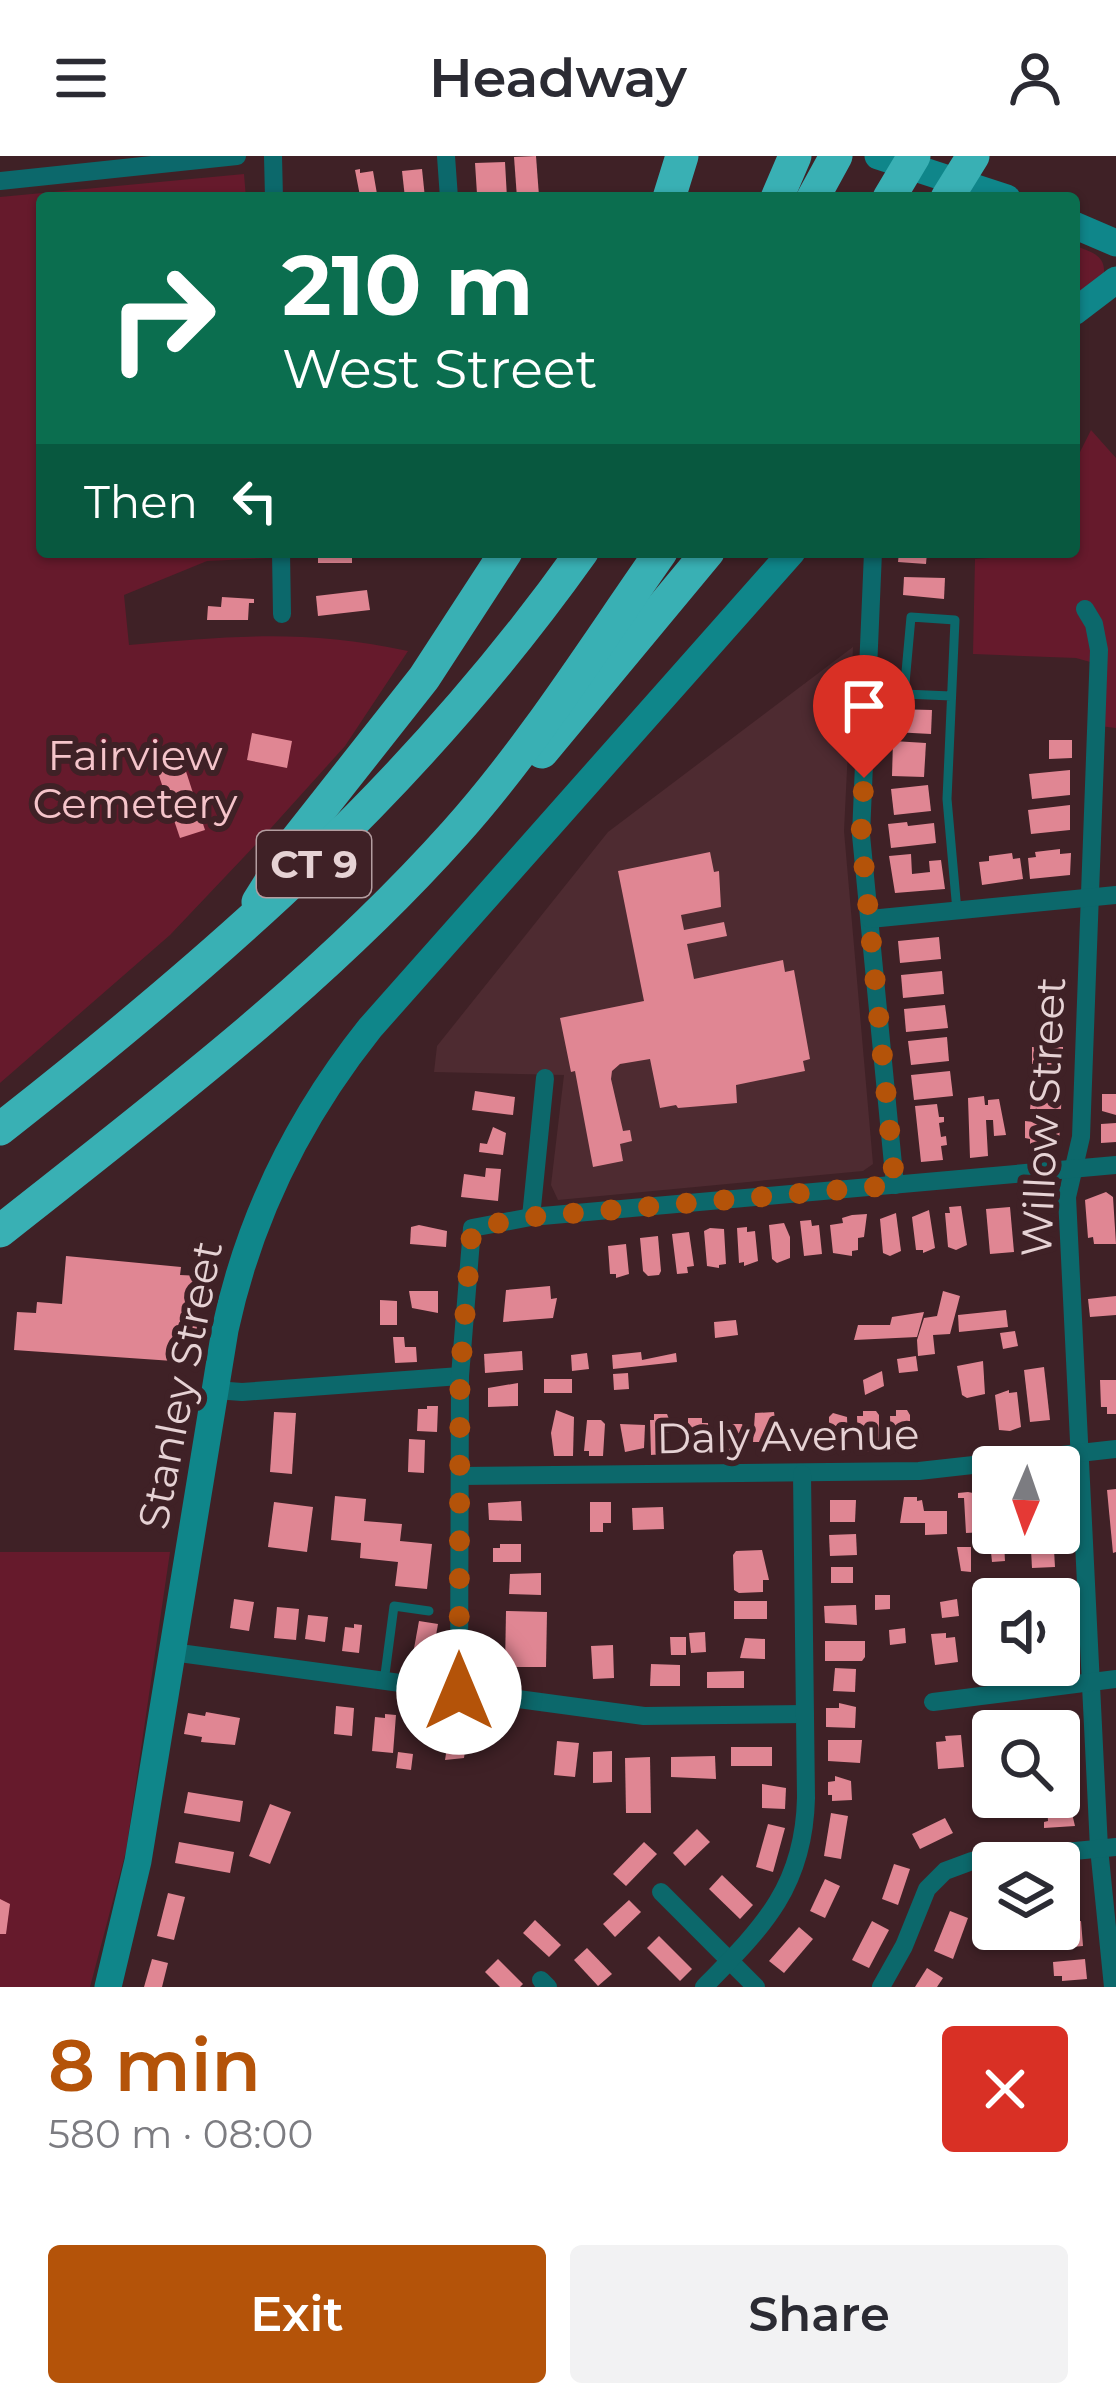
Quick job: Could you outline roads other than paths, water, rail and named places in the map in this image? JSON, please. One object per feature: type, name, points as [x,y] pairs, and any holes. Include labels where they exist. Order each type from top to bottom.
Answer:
[{"type":"highway","points":[[671,192],[682,156]]},
{"type":"highway","points":[[780,192],[795,156]]},
{"type":"highway","points":[[816,192],[836,156]]},
{"type":"highway","points":[[893,192],[914,156]]},
{"type":"highway","points":[[951,192],[973,156]]},
{"type":"highway","points":[[244,929],[290,849],[424,679],[502,558]]},
{"type":"highway","name":"CT 9","points":[[0,1129],[154,1007],[330,848],[437,736],[577,558]]},
{"type":"highway","name":"CT 9","points":[[0,1231],[255,1028],[453,836],[657,558]]},
{"type":"highway","points":[[453,836],[539,755],[703,558]]},
{"type":"main road","points":[[878,156],[990,192]]},
{"type":"main road","points":[[1080,228],[1116,243]]},
{"type":"main road","points":[[1080,307],[1116,280]]},
{"type":"main road","points":[[1080,327],[1116,303]]},
{"type":"main road","name":"Stanley Street","points":[[108,1987],[136,1872],[232,1298],[283,1162],[335,1074],[387,1009],[786,558]]},
{"type":"street","points":[[0,181],[237,156]]},
{"type":"street","points":[[273,156],[274,192]]},
{"type":"street","points":[[446,156],[449,192]]},
{"type":"street","points":[[281,558],[283,614]]},
{"type":"street","points":[[873,558],[861,835],[895,1185]]},
{"type":"street","name":"Willow Street","points":[[1079,1446],[1067,1197],[1081,1136],[1099,650],[1094,624],[1085,609]]},
{"type":"street","points":[[870,919],[1116,895]]},
{"type":"street","points":[[531,1217],[545,1078]]},
{"type":"street","points":[[459,1692],[460,1376],[472,1228],[531,1217],[1116,1165]]},
{"type":"street","points":[[215,1390],[460,1376]]},
{"type":"street","name":"Daly Avenue","points":[[1080,1454],[1116,1449]]},
{"type":"street","name":"Daly Avenue","points":[[460,1476],[802,1474],[972,1465]]},
{"type":"street","name":"Willow Street","points":[[1080,1473],[1114,1987]]},
{"type":"street","points":[[704,1987],[770,1917],[796,1866],[806,1808],[802,1474]]},
{"type":"street","points":[[172,1652],[644,1716],[805,1714]]},
{"type":"street","points":[[933,1702],[1116,1679]]},
{"type":"street","points":[[881,1987],[927,1889],[945,1871],[972,1861],[1107,1847]]},
{"type":"street","points":[[661,1892],[756,1987]]},
{"type":"lane","points":[[905,694],[911,617],[955,620],[947,799],[957,911]]},
{"type":"lane","points":[[868,693],[951,696]]},
{"type":"lane","points":[[384,1682],[394,1606],[429,1611]]},
{"type":"park label","name":"Fairview Cemetery","points":[[135,779]]}]
